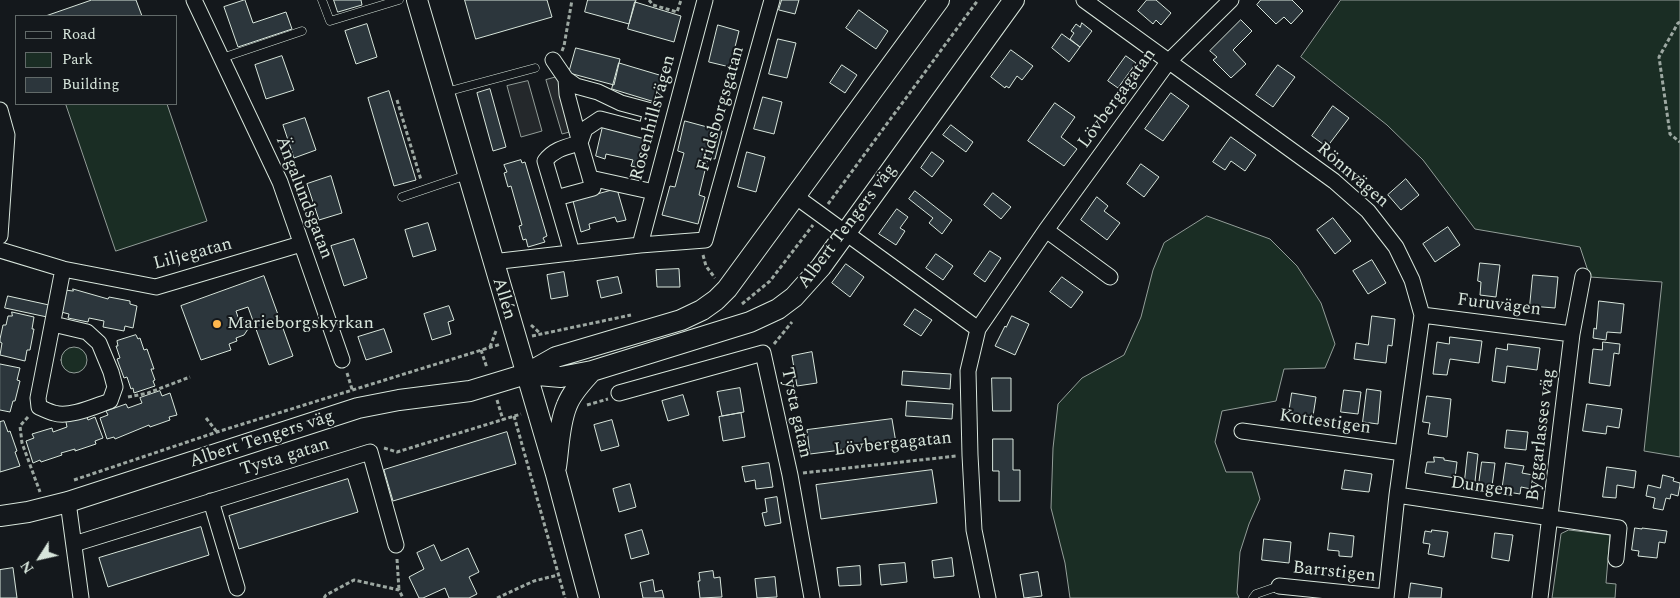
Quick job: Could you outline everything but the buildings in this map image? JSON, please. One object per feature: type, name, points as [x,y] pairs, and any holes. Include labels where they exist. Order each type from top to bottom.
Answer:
[{"type":"main road","name":"Allén","points":[[417,0],[492,262],[556,474],[589,598]]},
{"type":"main road","name":"Albert Tengers väg","points":[[0,516],[28,512],[68,502],[358,408],[398,400],[470,391],[526,374],[556,357],[681,320],[702,310],[716,300],[727,288],[939,0]]},
{"type":"main road","name":"Albert Tengers väg","points":[[526,374],[561,377],[592,371],[750,322],[778,309],[794,297],[846,233],[1014,0]]},
{"type":"main road","points":[[556,474],[563,417],[567,404],[577,388],[592,371]]},
{"type":"street","name":"Ängalundsgatan","points":[[194,0],[280,182],[342,360]]},
{"type":"street","name":"Rosenhillsvägen","points":[[640,245],[705,0]]},
{"type":"street","name":"Fridsborgsgatan","points":[[640,245],[705,240],[772,0]]},
{"type":"street","name":"Rönnvägen","points":[[1084,0],[1334,182],[1368,210],[1396,247],[1412,280],[1422,315],[1397,495],[1386,597]]},
{"type":"street","name":"Lövbergagatan","points":[[988,598],[974,530],[970,455],[968,371],[978,329],[1046,230],[1169,61],[1231,0]]},
{"type":"street","points":[[554,60],[566,79],[576,86],[598,92],[621,103],[651,112],[646,131],[600,119]]},
{"type":"street","points":[[556,198],[593,188],[567,94],[566,79]]},
{"type":"street","points":[[580,143],[585,129],[600,119],[604,108],[604,100],[598,92]]},
{"type":"street","points":[[0,110],[7,135],[0,236]]},
{"type":"street","points":[[572,253],[545,161],[551,153],[580,143]]},
{"type":"street","points":[[590,178],[654,192]]},
{"type":"street","points":[[795,196],[978,329]]},
{"type":"street","points":[[1046,230],[1110,277]]},
{"type":"street","name":"Liljegatan","points":[[0,250],[63,269],[156,287],[301,244]]},
{"type":"street","points":[[492,262],[640,245]]},
{"type":"street","points":[[53,324],[87,332],[99,343],[112,372],[116,387],[110,401],[65,414],[56,414],[39,407],[38,398],[63,269]]},
{"type":"street","name":"Byggarlasses väg","points":[[1540,598],[1572,334],[1583,276]]},
{"type":"street","name":"Furuvägen","points":[[1422,315],[1572,334]]},
{"type":"street","name":"Tysta gatan","points":[[619,393],[763,352],[790,475],[812,598]]},
{"type":"street","name":"Kottestigen","points":[[1242,431],[1403,452]]},
{"type":"street","points":[[376,450],[396,545]]},
{"type":"street","name":"Tysta gatan","points":[[74,544],[376,450]]},
{"type":"street","name":"Dungen","points":[[1397,495],[1618,528],[1616,559]]},
{"type":"street","points":[[210,501],[237,588]]},
{"type":"street","points":[[68,502],[81,598]]},
{"type":"street","name":"Barrstigen","points":[[1279,586],[1386,597]]},
{"type":"lane","points":[[322,0],[330,22],[399,0]]},
{"type":"lane","points":[[222,58],[302,31]]},
{"type":"lane","points":[[444,93],[535,68]]},
{"type":"lane","points":[[402,197],[467,175]]},
{"type":"lane","points":[[1253,598],[1256,594],[1279,586]]},
{"type":"path","points":[[554,60],[559,56],[564,46],[572,0]]},
{"type":"path","points":[[649,0],[653,5],[677,12],[680,0]]},
{"type":"path","points":[[742,304],[770,281],[978,0]]},
{"type":"path","points":[[1680,22],[1659,57],[1670,134],[1680,142]]},
{"type":"path","points":[[397,100],[424,190]]},
{"type":"path","points":[[709,283],[715,277]]},
{"type":"path","points":[[541,334],[632,314]]},
{"type":"path","points":[[481,350],[490,347]]},
{"type":"path","points":[[110,401],[148,393],[190,377]]},
{"type":"path","points":[[39,407],[20,426],[22,443],[41,495]]},
{"type":"path","points":[[376,450],[397,452],[514,416],[565,598]]},
{"type":"path","points":[[206,418],[217,432]]},
{"type":"path","name":"Lövbergagatan","points":[[790,475],[970,455]]},
{"type":"path","points":[[396,545],[399,590],[403,598]]},
{"type":"path","points":[[497,598],[534,580],[558,575]]},
{"type":"path","points":[[324,598],[326,595],[354,580],[399,590]]},
{"type":"green space","points":[[1341,0],[1680,0],[1680,457],[1644,451],[1662,282],[1590,277],[1580,247],[1475,229],[1423,160],[1387,125],[1301,57]]},
{"type":"green space","points":[[66,105],[167,105],[207,221],[116,251]]},
{"type":"green space","points":[[1207,216],[1270,239],[1297,266],[1321,303],[1335,344],[1325,368],[1284,369],[1276,401],[1222,411],[1215,442],[1226,472],[1252,472],[1260,499],[1240,552],[1237,593],[1239,598],[1070,598],[1065,563],[1051,508],[1053,448],[1058,404],[1082,378],[1124,355],[1141,317],[1153,270],[1164,243]]},
{"type":"green space","points":[[74,347],[83,351],[87,360],[83,369],[74,373],[65,369],[61,360],[65,351]]},
{"type":"green space","points":[[1569,530],[1610,535],[1606,583],[1616,584],[1615,598],[1552,598],[1561,534]]},
{"type":"shaded area","points":[[557,77],[573,131],[562,134],[546,80]]},
{"type":"shaded area","points":[[528,81],[542,131],[521,137],[507,86]]},
{"type":"place","name":"Marieborgskyrkan","points":[[217,324]]}]
